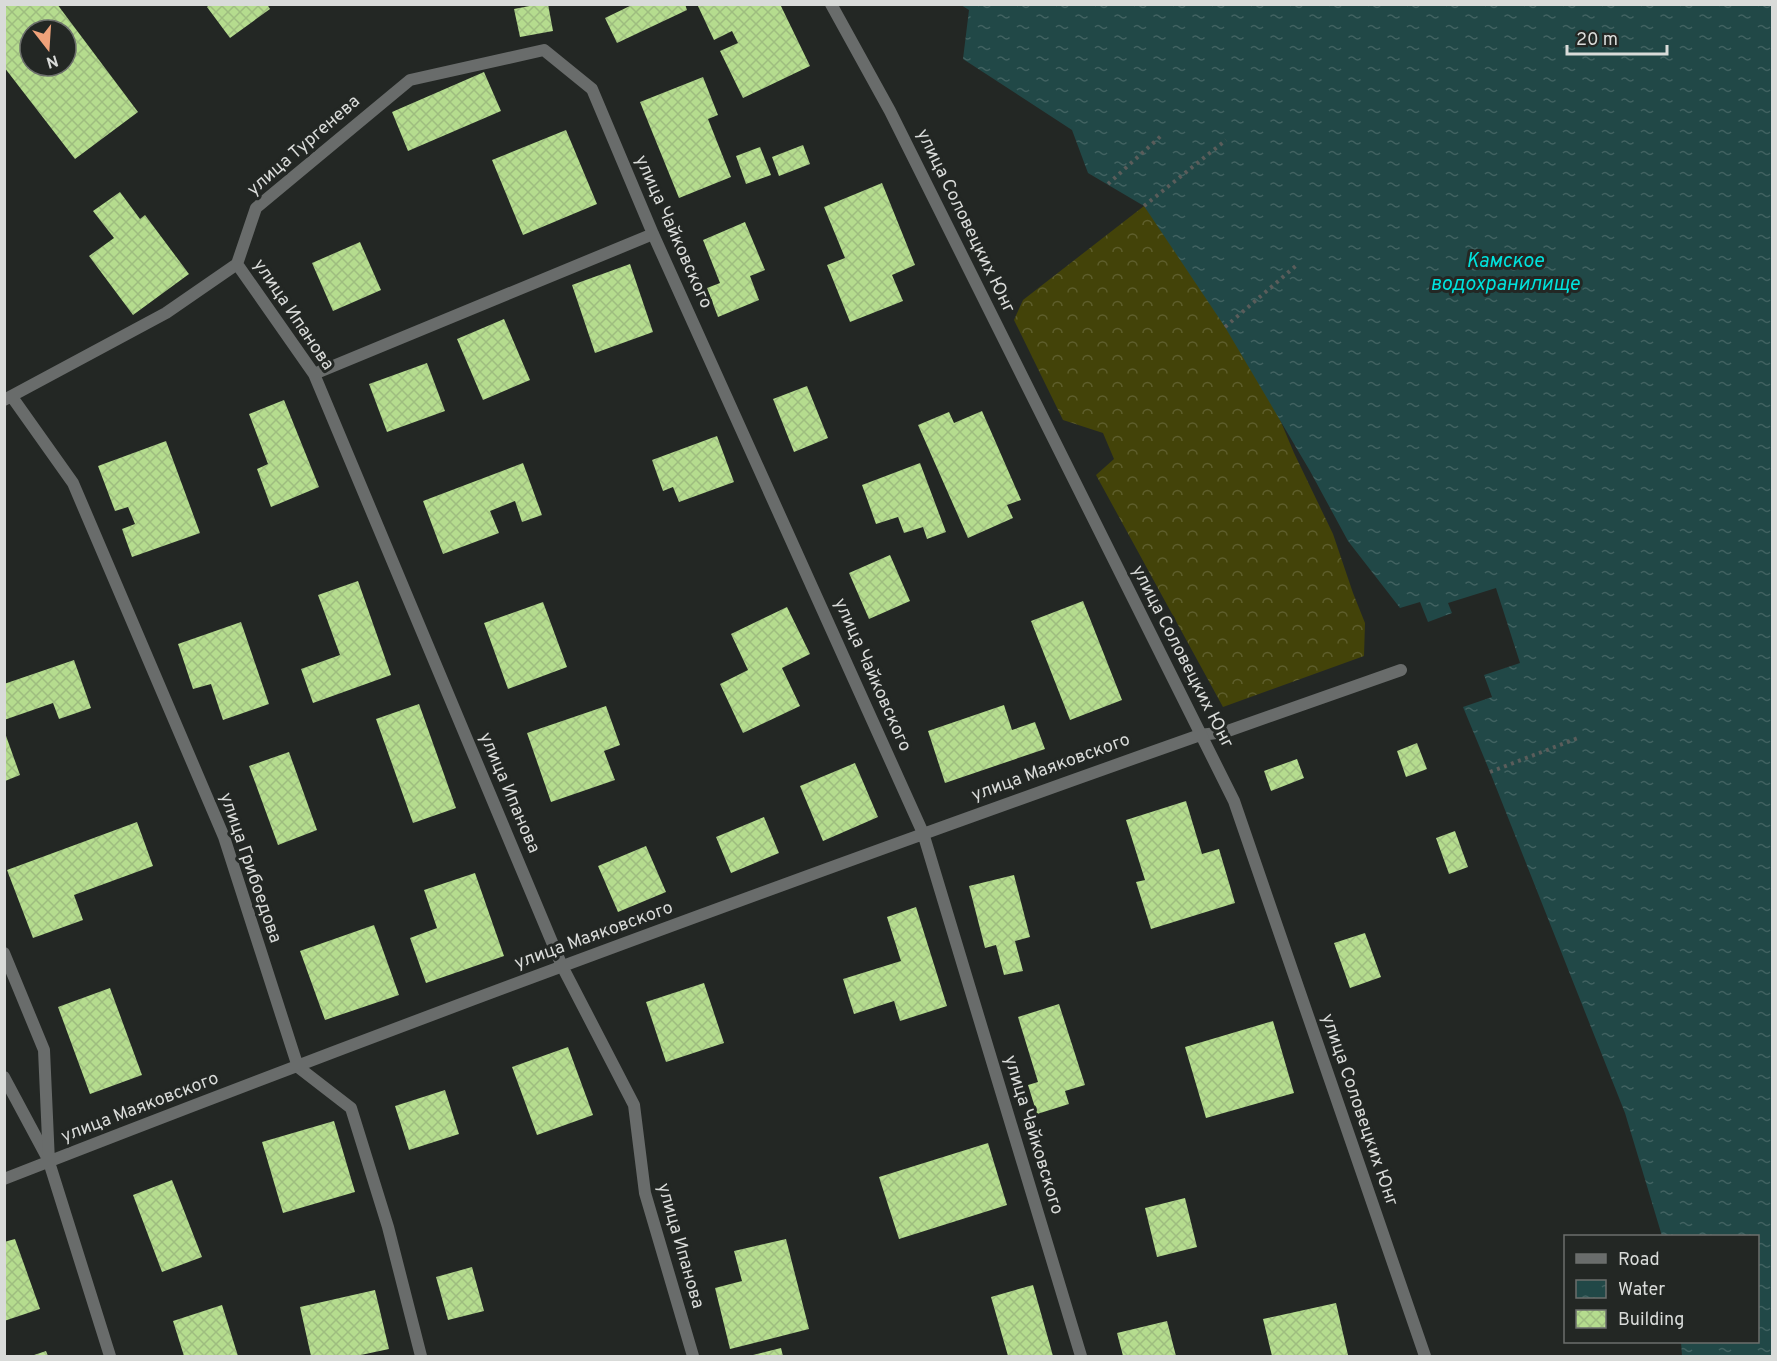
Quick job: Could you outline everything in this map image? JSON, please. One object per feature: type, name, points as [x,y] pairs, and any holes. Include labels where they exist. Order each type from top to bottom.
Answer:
[{"type":"street","name":"улица Соловецких Юнг","points":[[831,4],[890,111],[1234,801],[1425,1356]]},
{"type":"street","name":"улица Чайковского","points":[[544,50],[592,89],[652,234],[923,833],[1081,1356]]},
{"type":"street","name":"улица Тургенева","points":[[237,264],[256,208],[410,80],[544,50]]},
{"type":"street","points":[[314,374],[652,234]]},
{"type":"street","points":[[8,399],[166,313],[237,264]]},
{"type":"street","name":"улица Ипанова","points":[[237,264],[314,374],[562,966],[634,1105],[645,1193],[693,1356]]},
{"type":"street","name":"улица Грибоедова","points":[[8,399],[73,483],[224,837],[298,1067]]},
{"type":"street","name":"улица Маяковского","points":[[4,1179],[562,966],[923,833],[1200,735],[1225,732],[1401,670]]},
{"type":"street","points":[[4,953],[44,1050],[50,1162]]},
{"type":"street","points":[[298,1067],[351,1108],[388,1227],[421,1356]]},
{"type":"street","points":[[4,1077],[50,1162],[110,1356]]},
{"type":"path","points":[[1108,184],[1162,135]]},
{"type":"path","points":[[1144,206],[1226,140]]},
{"type":"path","points":[[1225,327],[1298,264]]},
{"type":"path","points":[[1490,772],[1578,738]]},
{"type":"green space","points":[[1144,206],[1235,312],[1294,453],[1333,534],[1365,623],[1364,656],[1223,707],[1096,475],[1114,459],[1103,433],[1063,420],[1014,320],[1023,300]]},
{"type":"water","name":"Камское водохранилище","points":[[961,5],[1772,5],[1772,1356],[1682,1356],[1681,1343],[1759,1343],[1759,1235],[1662,1235],[1625,1113],[1463,707],[1492,697],[1484,675],[1520,663],[1496,588],[1448,603],[1452,613],[1428,622],[1420,602],[1400,608],[1348,541],[1310,471],[1225,327],[1144,206],[1088,173],[1072,130],[963,59],[969,10]]},
{"type":"building","points":[[4,4],[57,4],[68,18],[18,18],[18,78],[78,78],[78,32],[138,112],[75,159],[4,67]]},
{"type":"building","points":[[210,4],[267,4],[270,9],[230,38],[207,7]]},
{"type":"building","points":[[548,4],[553,31],[520,37],[514,9]]},
{"type":"building","points":[[634,4],[685,4],[687,10],[617,43],[605,18]]},
{"type":"building","points":[[697,4],[780,4],[810,66],[743,98],[720,51],[738,43],[732,31],[714,40]]},
{"type":"building","points":[[484,72],[501,111],[408,151],[392,112]]},
{"type":"building","points":[[703,77],[718,115],[708,119],[731,177],[679,198],[640,102]]},
{"type":"building","points":[[566,130],[597,204],[523,235],[492,160]]},
{"type":"building","points":[[803,145],[810,164],[779,176],[772,157]]},
{"type":"building","points":[[760,147],[771,175],[746,184],[736,156]]},
{"type":"building","points":[[882,183],[915,265],[892,275],[903,301],[850,322],[827,265],[845,258],[824,207]]},
{"type":"building","points":[[120,192],[140,219],[145,215],[189,274],[133,315],[89,256],[114,238],[93,211]]},
{"type":"building","points":[[745,222],[765,270],[750,276],[759,300],[718,317],[707,288],[720,283],[703,240]]},
{"type":"building","points":[[360,242],[381,290],[333,311],[312,263]]},
{"type":"building","points":[[630,264],[653,332],[595,353],[572,285]]},
{"type":"building","points":[[504,319],[530,380],[483,400],[457,339]]},
{"type":"building","points":[[427,363],[445,411],[387,432],[369,384]]},
{"type":"building","points":[[807,386],[828,438],[794,452],[773,399]]},
{"type":"building","points":[[284,400],[319,487],[271,507],[257,469],[268,464],[249,414]]},
{"type":"building","points":[[982,411],[1021,500],[1007,505],[1013,518],[968,538],[918,425],[949,412],[954,423]]},
{"type":"building","points":[[717,436],[734,482],[679,502],[673,487],[663,491],[652,460]]},
{"type":"building","points":[[166,441],[200,533],[132,557],[122,529],[135,524],[128,507],[115,511],[98,466]]},
{"type":"building","points":[[523,463],[542,515],[522,522],[515,501],[490,511],[499,533],[443,554],[423,501]]},
{"type":"building","points":[[920,463],[946,532],[927,539],[923,527],[904,533],[898,517],[876,524],[862,485]]},
{"type":"building","points":[[890,555],[910,601],[869,619],[849,573]]},
{"type":"building","points":[[358,581],[391,675],[313,703],[301,669],[340,655],[318,595]]},
{"type":"building","points":[[1083,601],[1122,700],[1070,720],[1031,621]]},
{"type":"building","points":[[543,602],[567,667],[508,689],[484,623]]},
{"type":"building","points":[[787,607],[810,654],[782,668],[800,706],[743,733],[720,684],[748,670],[731,634]]},
{"type":"building","points":[[241,622],[269,704],[223,720],[211,684],[193,689],[178,644]]},
{"type":"building","points":[[74,660],[91,708],[59,719],[53,703],[4,720],[4,684]]},
{"type":"building","points":[[419,704],[456,808],[413,823],[376,719]]},
{"type":"building","points":[[1004,705],[1012,730],[1035,722],[1045,749],[945,783],[928,731]]},
{"type":"building","points":[[606,706],[620,745],[604,751],[615,780],[551,802],[527,733]]},
{"type":"building","points":[[5,733],[20,775],[5,781]]},
{"type":"building","points":[[1417,743],[1427,769],[1406,777],[1397,751]]},
{"type":"building","points":[[289,752],[317,830],[278,845],[249,766]]},
{"type":"building","points":[[1297,759],[1304,778],[1271,791],[1264,771]]},
{"type":"building","points":[[855,763],[878,817],[823,841],[800,786]]},
{"type":"building","points":[[1186,801],[1202,854],[1219,849],[1235,903],[1151,929],[1136,882],[1145,880],[1126,820]]},
{"type":"building","points":[[764,817],[779,853],[731,873],[716,837]]},
{"type":"building","points":[[137,822],[153,866],[74,895],[83,920],[33,938],[7,870]]},
{"type":"building","points":[[1455,831],[1468,867],[1449,874],[1436,838]]},
{"type":"building","points":[[646,846],[666,892],[618,912],[598,866]]},
{"type":"building","points":[[475,873],[504,956],[426,983],[410,938],[437,928],[424,890]]},
{"type":"building","points":[[1014,875],[1030,937],[1015,941],[1023,971],[1004,975],[996,945],[985,948],[969,886]]},
{"type":"building","points":[[916,907],[947,1006],[900,1021],[894,1001],[854,1014],[843,979],[901,961],[887,917]]},
{"type":"building","points":[[374,925],[399,995],[325,1020],[300,951]]},
{"type":"building","points":[[1365,933],[1381,977],[1350,988],[1334,943]]},
{"type":"building","points":[[704,983],[724,1043],[666,1062],[646,1002]]},
{"type":"building","points":[[110,988],[142,1075],[90,1094],[58,1007]]},
{"type":"building","points":[[1059,1004],[1085,1085],[1065,1091],[1069,1104],[1037,1114],[1028,1085],[1038,1082],[1018,1017]]},
{"type":"building","points":[[1273,1021],[1294,1093],[1206,1118],[1185,1047]]},
{"type":"building","points":[[568,1047],[593,1115],[537,1135],[512,1067]]},
{"type":"building","points":[[445,1090],[459,1134],[409,1150],[395,1106]]},
{"type":"building","points":[[334,1121],[355,1192],[283,1213],[262,1142]]},
{"type":"building","points":[[988,1143],[1007,1205],[899,1239],[879,1177]]},
{"type":"building","points":[[172,1180],[202,1257],[162,1272],[133,1195]]},
{"type":"building","points":[[1185,1198],[1197,1247],[1157,1257],[1145,1208]]},
{"type":"building","points":[[15,1239],[40,1309],[4,1321],[4,1242]]},
{"type":"building","points":[[786,1239],[809,1329],[730,1349],[715,1288],[742,1281],[734,1251]]},
{"type":"building","points":[[472,1267],[484,1311],[448,1320],[436,1277]]},
{"type":"building","points":[[1033,1285],[1053,1356],[1008,1356],[991,1297]]},
{"type":"building","points":[[375,1290],[389,1349],[356,1356],[311,1356],[300,1307]]},
{"type":"building","points":[[1336,1303],[1348,1355],[1272,1356],[1263,1319]]},
{"type":"building","points":[[222,1305],[238,1356],[184,1356],[173,1321]]},
{"type":"building","points":[[1167,1321],[1176,1356],[1123,1356],[1117,1333]]},
{"type":"building","points":[[781,1348],[783,1356],[749,1356]]},
{"type":"building","points":[[46,1351],[48,1356],[31,1356]]}]
